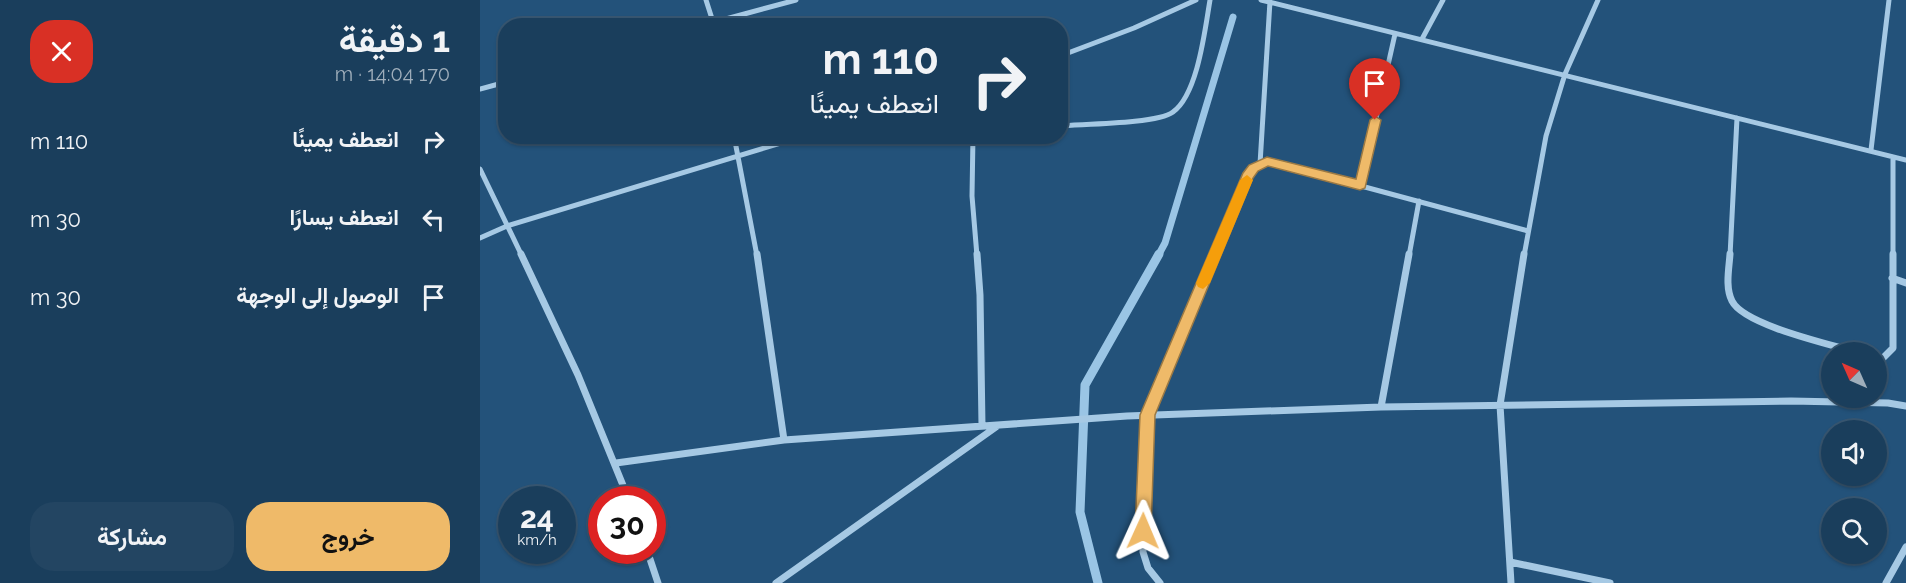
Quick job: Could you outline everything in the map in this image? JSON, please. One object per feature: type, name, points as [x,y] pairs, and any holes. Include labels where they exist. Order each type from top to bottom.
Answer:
[{"type":"street","points":[[706,0],[711,18]]},
{"type":"street","points":[[734,18],[796,0]]},
{"type":"street","points":[[1068,53],[1134,28],[1196,0]]},
{"type":"street","points":[[1068,125],[1161,116],[1178,108],[1185,100],[1201,48],[1210,0]]},
{"type":"street","points":[[1261,0],[1906,160]]},
{"type":"street","points":[[1422,39],[1443,0]]},
{"type":"street","points":[[1511,583],[1500,405],[1546,136],[1565,74],[1598,0]]},
{"type":"street","points":[[1871,150],[1889,0]]},
{"type":"street","points":[[1260,164],[1270,1]]},
{"type":"street","points":[[1360,185],[1395,34]]},
{"type":"street","points":[[480,89],[498,84]]},
{"type":"street","points":[[1737,118],[1732,185],[1728,289],[1730,299],[1739,310],[1763,322],[1825,342]]},
{"type":"street","points":[[736,144],[754,235],[784,440]]},
{"type":"street","points":[[480,238],[507,226],[778,144]]},
{"type":"street","points":[[973,144],[972,196],[980,295],[982,426]]},
{"type":"street","points":[[1887,354],[1893,348],[1893,157]]},
{"type":"street","points":[[1160,583],[1148,568],[1143,552],[1147,415],[1248,177],[1260,164],[1267,161],[1277,162],[1528,231]]},
{"type":"street","points":[[480,170],[616,463],[624,486]]},
{"type":"street","points":[[1381,407],[1419,201]]},
{"type":"street","points":[[1892,278],[1906,284]]},
{"type":"street","points":[[616,463],[784,440],[1147,415],[1381,407],[1791,401],[1906,406]]},
{"type":"street","points":[[776,583],[998,425]]},
{"type":"street","points":[[1886,583],[1906,547]]},
{"type":"street","points":[[1510,562],[1610,583]]},
{"type":"street","points":[[652,564],[658,583]]},
{"type":"waterway","points":[[1158,256],[1165,243],[1233,17]]},
{"type":"waterway","points":[[1098,583],[1080,512],[1085,385],[1159,254]]},
{"type":"slow traffic","points":[[1203,283],[1247,180]]},
{"type":"route","points":[[1143,531],[1147,415],[1248,177],[1254,168],[1267,161],[1360,185],[1375,120]]}]
